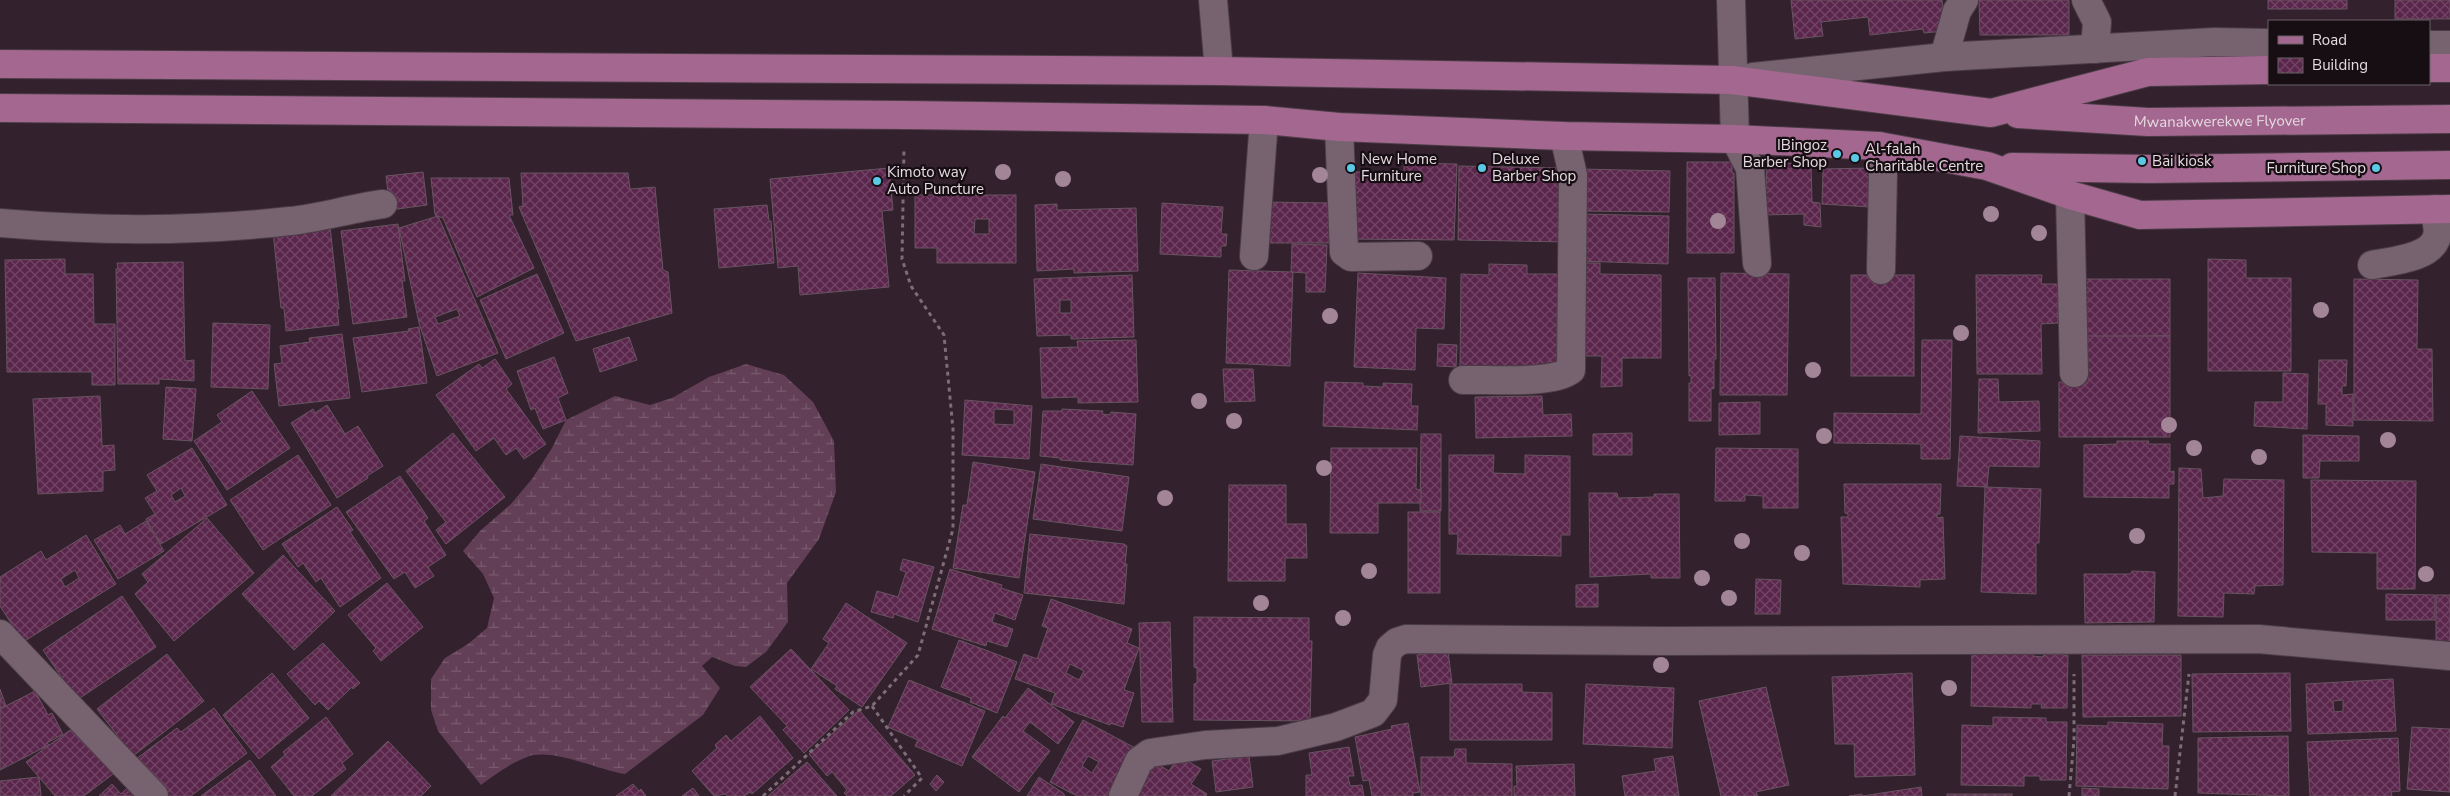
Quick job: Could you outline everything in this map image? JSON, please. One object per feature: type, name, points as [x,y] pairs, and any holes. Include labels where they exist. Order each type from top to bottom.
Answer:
[{"type":"main road","name":"Mwanakwerekwe Flyover","points":[[0,64],[1219,71],[1732,80],[1991,112],[2148,122],[2450,119]]},
{"type":"main road","points":[[2430,68],[2450,68]]},
{"type":"main road","points":[[1991,112],[2148,72],[2268,70]]},
{"type":"main road","points":[[0,108],[905,115],[1264,120],[1339,127],[1564,136],[1735,139],[1879,146],[1987,166],[2140,215],[2442,209]]},
{"type":"main road","points":[[1987,166],[2150,168],[2450,165]]},
{"type":"street","points":[[1213,0],[1219,71]]},
{"type":"street","points":[[1731,0],[1735,139],[1750,168],[1757,263]]},
{"type":"street","points":[[1944,57],[1957,11],[1964,0]]},
{"type":"street","points":[[2086,0],[2097,22],[2095,49]]},
{"type":"street","points":[[1732,80],[1944,57],[2214,42],[2268,43]]},
{"type":"street","points":[[2430,45],[2450,45]]},
{"type":"street","points":[[1254,256],[1264,120]]},
{"type":"street","points":[[1339,127],[1344,252],[1351,257],[1418,256]]},
{"type":"street","points":[[1462,380],[1564,376],[1571,370],[1573,176],[1564,136]]},
{"type":"street","points":[[1879,146],[1883,172],[1881,270]]},
{"type":"street","points":[[2070,194],[2074,373]]},
{"type":"street","points":[[0,223],[47,227],[199,228],[291,221],[351,208],[383,204]]},
{"type":"street","points":[[2372,265],[2422,253],[2432,247],[2438,236],[2442,209]]},
{"type":"street","points":[[0,634],[154,796]]},
{"type":"street","points":[[1123,796],[1139,761],[1150,753],[1205,745],[1278,741],[1336,727],[1373,713],[1384,700],[1387,655],[1390,648],[1397,642],[1406,639],[1667,641],[2258,639],[2450,656]]},
{"type":"path","points":[[763,796],[853,712],[872,706],[918,655],[953,530],[953,429],[944,335],[911,286],[902,259],[905,115]]},
{"type":"path","points":[[2069,796],[2074,740],[2073,639]]},
{"type":"path","points":[[2175,796],[2194,639]]},
{"type":"path","points":[[872,706],[922,778],[904,796]]},
{"type":"green space","points":[[746,364],[784,375],[813,402],[834,441],[836,492],[819,539],[787,583],[788,622],[766,652],[746,667],[735,666],[712,657],[702,666],[720,688],[703,715],[625,774],[575,760],[549,755],[537,755],[515,762],[481,785],[438,731],[431,710],[431,679],[445,658],[468,644],[487,628],[494,598],[483,574],[463,551],[480,531],[511,504],[532,479],[552,448],[566,420],[615,396],[650,405],[672,398],[709,377]]},
{"type":"building","points":[[1791,0],[1942,0],[1945,31],[1924,33],[1923,29],[1870,35],[1868,17],[1821,22],[1823,36],[1795,39]]},
{"type":"building","points":[[1979,0],[2069,0],[2069,35],[1980,35]]},
{"type":"building","points":[[2268,0],[2347,0],[2347,9],[2268,9]]},
{"type":"building","points":[[2395,0],[2450,0],[2450,19],[2395,19]]},
{"type":"building","points":[[1687,162],[1732,162],[1732,173],[1734,173],[1734,253],[1687,253]]},
{"type":"building","points":[[1404,163],[1457,164],[1454,240],[1348,239],[1349,172],[1404,172]]},
{"type":"building","points":[[1767,163],[1811,164],[1812,202],[1820,203],[1821,227],[1804,225],[1804,214],[1765,215]]},
{"type":"building","points":[[1459,166],[1559,168],[1559,190],[1568,191],[1566,242],[1458,240]]},
{"type":"building","points":[[889,168],[893,210],[882,211],[889,287],[800,295],[798,266],[778,268],[770,179]]},
{"type":"building","points":[[1870,168],[1870,207],[1822,204],[1823,169]]},
{"type":"building","points":[[1581,169],[1670,171],[1669,212],[1580,211]]},
{"type":"building","points":[[423,172],[427,205],[390,210],[386,176]]},
{"type":"building","points":[[521,173],[628,173],[630,189],[655,187],[663,270],[668,272],[672,313],[576,341],[519,207],[523,206]]},
{"type":"building","points":[[431,178],[509,178],[513,215],[509,215],[534,268],[477,297],[443,218],[435,215]]},
{"type":"building","points":[[915,195],[1016,195],[1016,263],[937,263],[937,248],[915,248]],"holes":[[[975,219],[989,219],[989,234],[974,234]]]},
{"type":"building","points":[[1265,202],[1330,203],[1330,243],[1265,243]]},
{"type":"building","points":[[1162,203],[1223,207],[1221,234],[1227,234],[1226,246],[1221,246],[1221,257],[1160,254]]},
{"type":"building","points":[[1057,204],[1057,210],[1136,208],[1138,271],[1074,273],[1074,269],[1037,271],[1035,205]]},
{"type":"building","points":[[767,205],[769,221],[771,221],[774,263],[719,268],[714,209]]},
{"type":"building","points":[[1580,214],[1669,216],[1668,264],[1578,261]]},
{"type":"building","points":[[438,216],[498,353],[437,376],[419,323],[399,228]],"holes":[[[457,309],[460,316],[438,324],[435,317]]]},
{"type":"building","points":[[398,224],[405,281],[402,281],[407,317],[353,324],[341,231]]},
{"type":"building","points":[[330,226],[339,325],[286,331],[284,308],[281,308],[273,232]]},
{"type":"building","points":[[1292,244],[1327,245],[1325,292],[1306,292],[1306,273],[1291,272]]},
{"type":"building","points":[[65,259],[65,274],[93,274],[94,324],[115,324],[115,385],[92,385],[92,372],[7,372],[5,260]]},
{"type":"building","points":[[2208,259],[2246,260],[2246,278],[2291,278],[2291,371],[2208,371]]},
{"type":"building","points":[[183,262],[185,361],[194,360],[194,381],[159,379],[159,384],[118,384],[117,263]]},
{"type":"building","points":[[1579,263],[1600,263],[1600,274],[1661,275],[1661,358],[1622,358],[1622,386],[1601,387],[1602,356],[1578,356]]},
{"type":"building","points":[[1489,264],[1527,265],[1527,274],[1558,274],[1556,373],[1460,371],[1461,274],[1489,275]]},
{"type":"building","points":[[1229,270],[1293,272],[1290,366],[1226,363]]},
{"type":"building","points":[[1358,273],[1446,278],[1444,329],[1416,328],[1415,370],[1354,367]]},
{"type":"building","points":[[1721,273],[1789,274],[1787,395],[1720,395]]},
{"type":"building","points":[[537,274],[564,333],[506,359],[480,300]]},
{"type":"building","points":[[1132,275],[1134,337],[1071,339],[1071,335],[1037,336],[1034,279]],"holes":[[[1060,300],[1071,300],[1071,313],[1060,313]]]},
{"type":"building","points":[[1851,275],[1914,275],[1914,376],[1851,376]]},
{"type":"building","points":[[1976,275],[2042,275],[2041,284],[2058,284],[2058,323],[2041,324],[2042,374],[1977,374]]},
{"type":"building","points":[[1688,278],[1715,278],[1716,359],[1714,359],[1714,389],[1711,388],[1711,421],[1689,421],[1689,383],[1691,383],[1691,375],[1689,376]]},
{"type":"building","points":[[2079,279],[2170,279],[2170,336],[2079,337]]},
{"type":"building","points":[[2354,279],[2418,280],[2417,349],[2432,349],[2433,421],[2354,420]]},
{"type":"building","points":[[213,323],[270,325],[268,389],[211,387]]},
{"type":"building","points":[[419,327],[427,383],[362,392],[353,338],[409,331],[408,329]]},
{"type":"building","points":[[342,334],[350,398],[279,406],[274,364],[282,363],[280,346],[310,342],[309,338]]},
{"type":"building","points":[[2080,336],[2170,336],[2170,437],[2059,437],[2059,382],[2080,382]]},
{"type":"building","points":[[629,337],[637,360],[600,372],[593,349]]},
{"type":"building","points":[[1136,340],[1138,402],[1078,403],[1078,397],[1042,398],[1040,348],[1078,347],[1077,341]]},
{"type":"building","points":[[1922,340],[1952,340],[1950,459],[1921,459],[1921,444],[1834,443],[1834,413],[1921,414]]},
{"type":"building","points":[[1438,344],[1457,345],[1456,367],[1437,366]]},
{"type":"building","points":[[554,357],[568,393],[558,398],[566,420],[543,429],[535,408],[531,410],[517,371]]},
{"type":"building","points":[[495,359],[512,384],[506,389],[546,444],[524,459],[516,448],[506,455],[494,438],[476,451],[436,395],[479,364],[482,368]]},
{"type":"building","points":[[2319,360],[2347,360],[2346,386],[2342,386],[2342,395],[2353,394],[2353,426],[2326,425],[2326,404],[2318,404]]},
{"type":"building","points":[[1223,369],[1253,369],[1255,401],[1225,402]]},
{"type":"building","points":[[2283,373],[2308,374],[2307,429],[2254,426],[2255,402],[2283,402]]},
{"type":"building","points":[[1979,379],[1998,379],[1999,402],[2039,401],[2040,431],[1978,433]]},
{"type":"building","points":[[1325,382],[1363,383],[1363,386],[1383,387],[1383,383],[1412,384],[1411,406],[1418,406],[1417,430],[1323,426]]},
{"type":"building","points":[[166,387],[196,389],[192,441],[163,439]]},
{"type":"building","points":[[252,391],[290,448],[227,490],[194,441],[222,422],[217,415]]},
{"type":"building","points":[[100,396],[102,446],[114,445],[115,470],[103,471],[103,491],[38,494],[33,399]]},
{"type":"building","points":[[1542,396],[1543,415],[1571,414],[1572,436],[1476,438],[1475,397]]},
{"type":"building","points":[[965,400],[1032,406],[1029,459],[962,455]],"holes":[[[994,409],[1014,410],[1014,425],[994,424]]]},
{"type":"building","points":[[1760,402],[1760,434],[1719,435],[1719,403]]},
{"type":"building","points":[[327,405],[345,434],[358,426],[383,466],[337,498],[291,423],[313,409],[315,413]]},
{"type":"building","points":[[1062,409],[1103,411],[1102,414],[1110,415],[1111,412],[1136,414],[1133,465],[1060,460],[1060,458],[1040,456],[1043,411],[1062,411]]},
{"type":"building","points":[[453,433],[505,497],[446,544],[436,530],[446,522],[406,471]]},
{"type":"building","points":[[1632,433],[1632,455],[1593,455],[1593,434]]},
{"type":"building","points":[[1421,434],[1441,434],[1441,511],[1420,511]]},
{"type":"building","points":[[2303,435],[2359,436],[2359,461],[2320,461],[2319,478],[2303,478]]},
{"type":"building","points":[[1960,436],[2040,441],[2039,467],[1989,466],[1987,487],[1957,486]]},
{"type":"building","points":[[2117,441],[2149,441],[2148,444],[2170,444],[2170,472],[2174,471],[2174,484],[2169,484],[2169,498],[2084,497],[2084,445],[2117,444]]},
{"type":"building","points":[[192,448],[227,505],[161,544],[146,519],[155,514],[145,498],[157,491],[147,475]],"holes":[[[181,488],[185,496],[175,502],[171,495]]]},
{"type":"building","points":[[1331,448],[1417,448],[1416,489],[1421,490],[1421,503],[1378,503],[1378,533],[1330,533]]},
{"type":"building","points":[[1716,448],[1798,449],[1798,508],[1763,508],[1763,496],[1745,495],[1745,501],[1715,501]]},
{"type":"building","points":[[298,455],[331,505],[263,550],[230,500]]},
{"type":"building","points":[[1449,455],[1494,455],[1493,473],[1525,474],[1525,455],[1570,456],[1570,535],[1561,535],[1561,556],[1457,554],[1458,534],[1449,534]]},
{"type":"building","points":[[973,462],[1035,472],[1019,578],[953,568],[963,505],[967,505]]},
{"type":"building","points":[[1041,464],[1129,477],[1122,531],[1033,519]]},
{"type":"building","points":[[2179,468],[2201,469],[2203,498],[2223,496],[2224,479],[2284,480],[2283,585],[2255,586],[2254,594],[2224,593],[2223,617],[2178,616]]},
{"type":"building","points":[[400,476],[428,518],[424,521],[446,555],[428,567],[434,576],[415,588],[405,572],[394,579],[346,512]]},
{"type":"building","points":[[2311,480],[2416,481],[2415,589],[2377,589],[2377,553],[2312,552]]},
{"type":"building","points":[[1844,484],[1941,484],[1940,514],[1937,514],[1937,518],[1943,517],[1945,579],[1920,580],[1920,587],[1843,584],[1841,517],[1848,517],[1848,514],[1845,513]]},
{"type":"building","points":[[1229,485],[1286,485],[1286,524],[1306,524],[1307,558],[1285,558],[1285,581],[1228,581]]},
{"type":"building","points":[[1985,487],[2041,489],[2039,543],[2036,543],[2036,594],[1981,592]]},
{"type":"building","points":[[1589,493],[1617,493],[1618,498],[1654,497],[1654,494],[1679,494],[1680,578],[1651,578],[1651,574],[1590,577]]},
{"type":"building","points":[[337,507],[353,530],[350,532],[381,578],[340,607],[321,578],[316,582],[303,563],[298,567],[282,544]]},
{"type":"building","points":[[1408,512],[1440,512],[1440,593],[1408,593]]},
{"type":"building","points":[[207,518],[254,573],[174,641],[135,594],[148,582],[142,574]]},
{"type":"building","points":[[146,521],[164,551],[118,579],[94,540],[120,525],[125,534]]},
{"type":"building","points":[[1030,534],[1124,544],[1127,546],[1124,604],[1024,593]]},
{"type":"building","points":[[86,535],[116,584],[23,642],[0,606],[0,577],[41,551],[46,560]],"holes":[[[75,570],[79,578],[65,587],[61,579]]]},
{"type":"building","points":[[283,555],[335,611],[294,650],[242,594]]},
{"type":"building","points":[[903,559],[934,567],[918,622],[894,614],[893,618],[871,612],[877,591],[898,597],[906,572],[900,570]]},
{"type":"building","points":[[950,569],[1002,585],[1001,588],[1023,595],[1015,620],[995,613],[992,622],[1013,629],[1007,647],[987,641],[986,646],[932,629]]},
{"type":"building","points":[[2132,571],[2155,572],[2154,622],[2085,623],[2084,574],[2130,574]]},
{"type":"building","points":[[1756,579],[1781,580],[1780,614],[1755,614]]},
{"type":"building","points":[[387,583],[423,627],[381,661],[373,651],[376,648],[348,615]]},
{"type":"building","points":[[1598,584],[1598,607],[1576,607],[1576,585]]},
{"type":"building","points":[[2386,594],[2435,595],[2435,620],[2386,620]]},
{"type":"building","points":[[2436,595],[2450,595],[2450,642],[2436,642]]},
{"type":"building","points":[[122,596],[156,647],[77,700],[43,650]]},
{"type":"building","points":[[1051,599],[1132,629],[1127,643],[1139,648],[1124,690],[1134,693],[1123,727],[1110,723],[1110,725],[1051,704],[1055,693],[1015,679],[1024,654],[1037,659],[1048,628],[1042,626]],"holes":[[[1070,664],[1084,671],[1079,680],[1066,673]]]},
{"type":"building","points":[[846,603],[907,643],[862,707],[835,689],[837,686],[811,669],[829,643],[823,639]]},
{"type":"building","points":[[1194,617],[1309,618],[1309,641],[1312,641],[1310,721],[1194,720],[1194,684],[1197,683],[1197,668],[1194,667]]},
{"type":"building","points":[[1170,622],[1173,722],[1142,722],[1139,623]]},
{"type":"building","points":[[959,640],[1017,662],[997,713],[970,702],[971,698],[941,687]]},
{"type":"building","points":[[323,643],[360,683],[353,689],[352,687],[328,710],[319,701],[315,705],[287,674]]},
{"type":"building","points":[[791,649],[849,710],[804,753],[783,730],[787,726],[750,687]]},
{"type":"building","points":[[1448,651],[1452,683],[1421,687],[1417,655]]},
{"type":"building","points":[[1972,652],[2033,654],[2033,656],[2043,657],[2044,654],[2068,655],[2067,708],[2041,708],[2042,704],[2031,704],[2031,708],[1971,706]]},
{"type":"building","points":[[167,654],[204,701],[133,756],[97,709]]},
{"type":"building","points":[[2082,655],[2181,655],[2181,716],[2083,717]]},
{"type":"building","points":[[272,673],[309,718],[259,759],[223,715]]},
{"type":"building","points":[[1912,673],[1915,775],[1855,777],[1854,744],[1835,744],[1832,677]]},
{"type":"building","points":[[2290,673],[2291,731],[2193,732],[2192,674]]},
{"type":"building","points":[[2393,679],[2396,731],[2308,734],[2306,684]],"holes":[[[2343,700],[2343,711],[2334,712],[2333,701]]]},
{"type":"building","points":[[909,680],[985,711],[962,766],[915,746],[918,740],[888,727]]},
{"type":"building","points":[[1450,684],[1522,684],[1522,692],[1552,693],[1552,740],[1450,740]]},
{"type":"building","points":[[1586,684],[1674,688],[1672,748],[1583,744]]},
{"type":"building","points":[[1766,687],[1789,785],[1756,792],[1758,796],[1721,796],[1699,701]]},
{"type":"building","points":[[1028,688],[1074,722],[1058,744],[1030,722],[1023,731],[1050,751],[1019,792],[972,757],[1003,716],[1005,718]]},
{"type":"building","points":[[0,689],[6,706],[0,708]]},
{"type":"building","points":[[35,691],[48,715],[52,713],[63,734],[47,743],[49,745],[0,770],[0,709]]},
{"type":"building","points":[[214,708],[247,753],[191,796],[162,796],[136,759],[177,728],[181,732]]},
{"type":"building","points":[[859,710],[915,775],[891,796],[847,796],[844,793],[847,790],[832,772],[827,776],[809,754]]},
{"type":"building","points":[[760,716],[793,758],[752,794],[750,792],[745,796],[727,796],[725,794],[714,796],[692,771],[717,748],[715,745],[726,735],[731,741]]},
{"type":"building","points":[[326,717],[353,754],[342,763],[346,769],[312,796],[294,796],[271,767],[285,755],[283,752]]},
{"type":"building","points":[[1993,717],[2046,718],[2046,722],[2067,722],[2066,780],[2040,780],[2040,776],[2024,776],[2024,786],[1961,785],[1962,725],[1993,726]]},
{"type":"building","points":[[1083,720],[1137,749],[1112,796],[1077,796],[1050,782]],"holes":[[[1088,756],[1099,762],[1092,773],[1082,766]]]},
{"type":"building","points":[[2108,722],[2163,724],[2162,746],[2169,746],[2168,789],[2076,786],[2077,725],[2108,726]]},
{"type":"building","points":[[1408,723],[1420,792],[1413,793],[1413,796],[1372,796],[1369,780],[1363,781],[1355,737],[1392,729],[1391,726]]},
{"type":"building","points":[[77,725],[113,774],[84,796],[55,796],[26,762]]},
{"type":"building","points":[[2412,727],[2450,729],[2450,792],[2407,789]]},
{"type":"building","points":[[2288,736],[2289,796],[2198,793],[2198,738]]},
{"type":"building","points":[[2398,738],[2400,791],[2391,792],[2392,796],[2310,796],[2307,742]]},
{"type":"building","points":[[388,741],[431,786],[421,796],[331,796]]},
{"type":"building","points":[[1349,747],[1354,776],[1348,776],[1350,786],[1362,785],[1364,796],[1306,796],[1306,775],[1312,775],[1309,753]]},
{"type":"building","points":[[1455,749],[1466,749],[1466,763],[1512,764],[1512,796],[1421,796],[1421,757],[1454,757]]},
{"type":"building","points":[[1179,756],[1201,769],[1191,784],[1207,794],[1206,796],[1129,796],[1151,760],[1169,771]]},
{"type":"building","points":[[1249,756],[1253,787],[1216,792],[1212,761]]},
{"type":"building","points":[[1673,756],[1679,796],[1625,796],[1622,776],[1656,771],[1654,759]]},
{"type":"building","points":[[250,760],[276,796],[201,796],[227,777]]},
{"type":"building","points":[[807,762],[837,796],[768,796]]},
{"type":"building","points":[[1574,764],[1575,796],[1514,796],[1514,786],[1517,786],[1516,766]]},
{"type":"building","points":[[937,775],[944,782],[936,791],[930,784]]},
{"type":"building","points":[[39,777],[41,796],[0,796],[0,781]]},
{"type":"building","points":[[1039,777],[1063,793],[1065,796],[1027,796]]},
{"type":"building","points":[[112,784],[121,794],[129,786],[139,796],[99,796]]},
{"type":"building","points":[[633,784],[639,791],[641,789],[646,796],[616,796]]},
{"type":"building","points":[[1921,787],[1922,796],[1862,796]]},
{"type":"building","points":[[693,788],[699,796],[682,796]]},
{"type":"building","points":[[2082,788],[2099,789],[2099,796],[2082,796]]},
{"type":"building","points":[[1947,794],[2012,794],[2012,796],[1947,796]]},
{"type":"place","name":"IBingoz Barber Shop","points":[[1837,154]]},
{"type":"place","name":"Al-falah Charitable Centre","points":[[1855,158]]},
{"type":"place","name":"Bai kiosk","points":[[2142,161]]},
{"type":"place","name":"New Home Furniture","points":[[1351,168]]},
{"type":"place","name":"Deluxe Barber Shop","points":[[1482,168]]},
{"type":"place","name":"Furniture Shop","points":[[2376,168]]},
{"type":"place","name":"Kimoto way Auto Puncture","points":[[877,181]]}]
